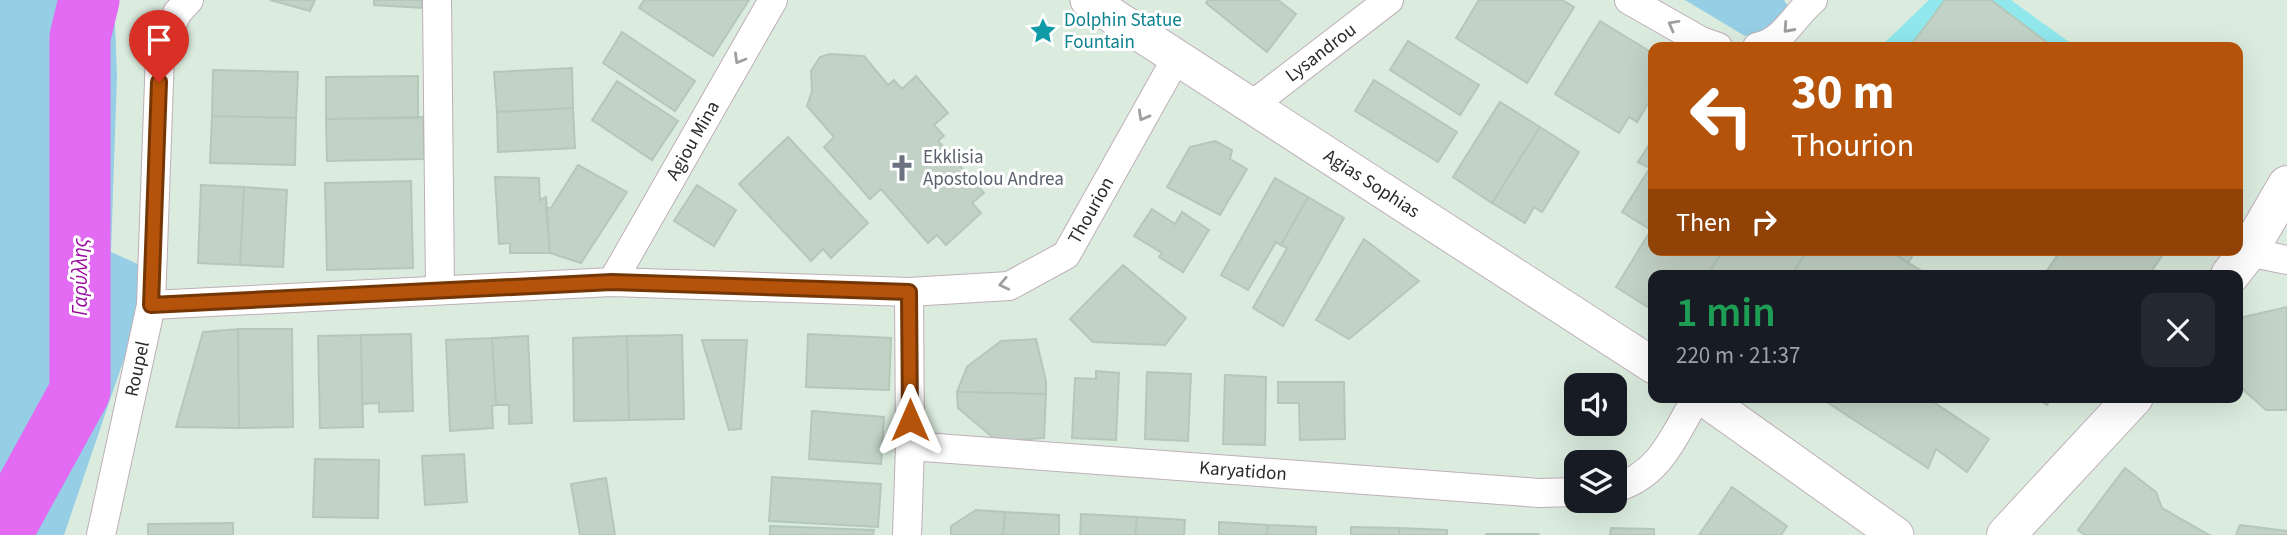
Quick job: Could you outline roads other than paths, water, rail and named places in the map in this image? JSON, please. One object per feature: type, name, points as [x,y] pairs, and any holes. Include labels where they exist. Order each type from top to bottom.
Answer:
[{"type":"main road","points":[[2239,263],[2287,186]]},
{"type":"main road","points":[[2006,535],[2128,403]]},
{"type":"street","name":"Roupel","points":[[101,535],[151,305],[160,54],[177,13],[189,0]]},
{"type":"street","points":[[437,0],[440,290]]},
{"type":"street","name":"Agiou Mina","points":[[612,282],[772,0]]},
{"type":"street","name":"Agias Sophias","points":[[1088,0],[1648,362]]},
{"type":"street","name":"Lysandrou","points":[[1251,106],[1389,0]]},
{"type":"street","points":[[1629,0],[1704,42]]},
{"type":"street","points":[[1772,42],[1781,36],[1809,1]]},
{"type":"street","name":"Thourion","points":[[151,305],[612,282],[909,292],[1009,286],[1066,255],[1177,57]]},
{"type":"street","points":[[2239,263],[2287,260]]},
{"type":"street","points":[[907,535],[910,446],[909,292]]},
{"type":"street","points":[[1627,485],[1634,483],[1659,463],[1695,403]]},
{"type":"street","points":[[1708,403],[1896,535]]},
{"type":"street","name":"Karyatidon","points":[[910,446],[1539,493],[1564,492]]},
{"type":"waterway","name":"Γαρύλλης","points":[[1,535],[80,391],[80,37],[89,0]]},
{"type":"place","name":"Dolphin Statue Fountain","points":[[1043,31]]},
{"type":"place","name":"Ekklisia Apostolou Andrea","points":[[902,168]]}]
